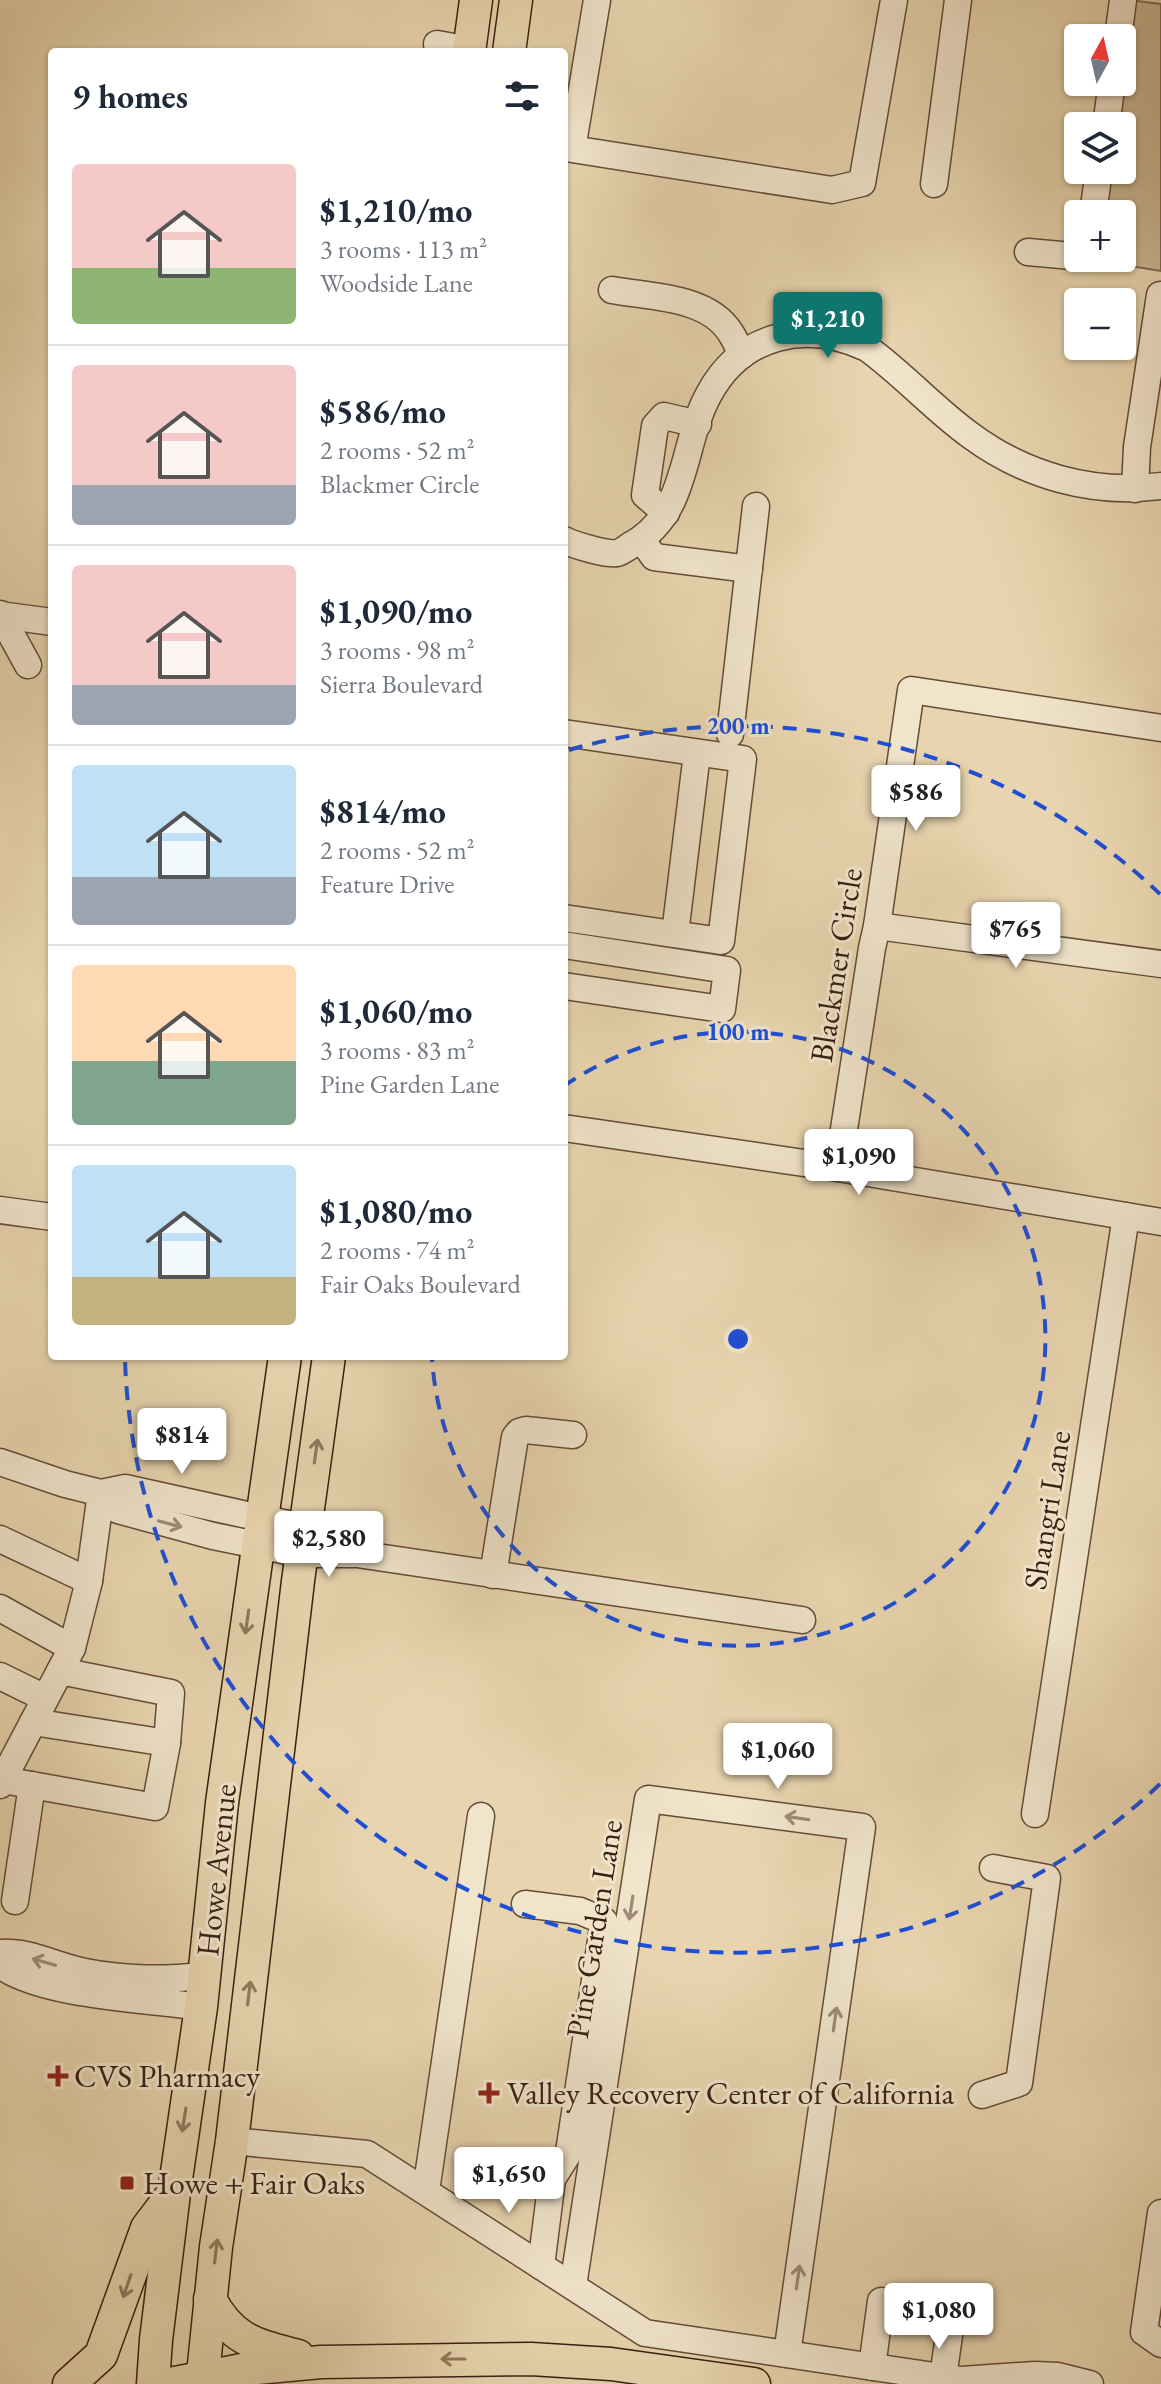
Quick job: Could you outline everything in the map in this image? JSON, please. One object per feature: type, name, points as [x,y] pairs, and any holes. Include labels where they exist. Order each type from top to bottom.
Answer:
[{"type":"main road","points":[[469,48],[476,0]]},
{"type":"main road","points":[[510,48],[516,0]]},
{"type":"main road","name":"Howe Avenue","points":[[153,2384],[174,2193],[203,1992],[222,1803],[284,1360]]},
{"type":"main road","name":"Howe Avenue","points":[[202,2380],[328,1360]]},
{"type":"main road","points":[[69,2384],[101,2355],[147,2228],[174,2193]]},
{"type":"main road","points":[[210,2299],[234,2333],[251,2343],[321,2362]]},
{"type":"main road","points":[[170,2384],[321,2362],[531,2359],[611,2364],[754,2384]]},
{"type":"street","points":[[597,0],[568,149],[832,190],[862,183],[894,0]]},
{"type":"street","points":[[934,184],[958,0]]},
{"type":"street","points":[[1120,24],[1123,0]]},
{"type":"street","points":[[437,44],[455,48]]},
{"type":"street","points":[[1028,252],[1064,255]]},
{"type":"street","points":[[612,290],[682,302],[714,314],[730,330],[742,355]]},
{"type":"street","points":[[568,544],[617,553],[641,539],[666,513],[677,491],[707,397],[719,377],[742,355],[771,339],[794,333],[824,333],[849,339],[883,359],[969,434],[1004,457],[1064,481],[1101,487],[1148,488],[1137,447],[1160,295]]},
{"type":"street","points":[[666,513],[645,495],[655,426],[664,416],[698,424]]},
{"type":"street","points":[[730,734],[756,506]]},
{"type":"street","points":[[641,539],[654,557],[749,569]]},
{"type":"street","points":[[0,615],[48,621]]},
{"type":"street","points":[[0,615],[28,665]]},
{"type":"street","name":"Blackmer Circle","points":[[838,1168],[911,690],[1161,728]]},
{"type":"street","points":[[568,734],[743,759],[721,941],[568,919]]},
{"type":"street","points":[[675,934],[697,753]]},
{"type":"street","points":[[877,926],[1161,964]]},
{"type":"street","points":[[568,946],[727,970],[722,1009],[568,987]]},
{"type":"street","points":[[568,1129],[838,1168],[1161,1222]]},
{"type":"street","points":[[0,1210],[48,1216]]},
{"type":"street","name":"Shangri Lane","points":[[1035,1814],[1126,1216]]},
{"type":"street","points":[[493,1575],[515,1437],[526,1430],[573,1435]]},
{"type":"street","points":[[0,1462],[101,1493],[125,1488],[260,1532],[357,1554],[802,1620]]},
{"type":"street","points":[[0,1608],[66,1659],[171,1693],[167,1743],[155,1807],[1,1782],[9,1746],[33,1722],[66,1659],[89,1581],[101,1493]]},
{"type":"street","points":[[0,1539],[89,1581]]},
{"type":"street","points":[[0,1676],[45,1698]]},
{"type":"street","points":[[33,1722],[167,1743]]},
{"type":"street","points":[[15,1901],[32,1785]]},
{"type":"street","name":"Pine Garden Lane","points":[[573,2286],[648,1799],[862,1827],[782,2353]]},
{"type":"street","points":[[426,2191],[481,1816]]},
{"type":"street","points":[[982,2095],[1019,2083],[1047,1878],[993,1868]]},
{"type":"street","points":[[525,1904],[580,1911],[604,1921],[569,2152],[552,2179],[541,2266]]},
{"type":"street","points":[[0,1953],[12,1951],[62,1967],[203,1992]]},
{"type":"street","points":[[0,1965],[16,1974],[60,1986],[203,1992]]},
{"type":"street","points":[[232,2141],[367,2154],[645,2333],[943,2377],[991,2380],[1032,2375],[1090,2384]]},
{"type":"street","points":[[1161,2213],[1144,2332],[1161,2344]]},
{"type":"street","points":[[872,2367],[881,2301]]},
{"type":"street","points":[[943,2377],[951,2322]]},
{"type":"shaded area","points":[[1129,0],[1161,4],[1161,271],[1136,267],[1136,200],[1100,200],[1102,184],[1136,184],[1136,112],[1114,112],[1118,96],[1136,96],[1136,24],[1126,24]]},
{"type":"place","name":"CVS Pharmacy","points":[[58,2076]]},
{"type":"place","name":"Valley Recovery Center of California","points":[[489,2093]]},
{"type":"place","name":"Howe + Fair Oaks","points":[[127,2183]]}]
